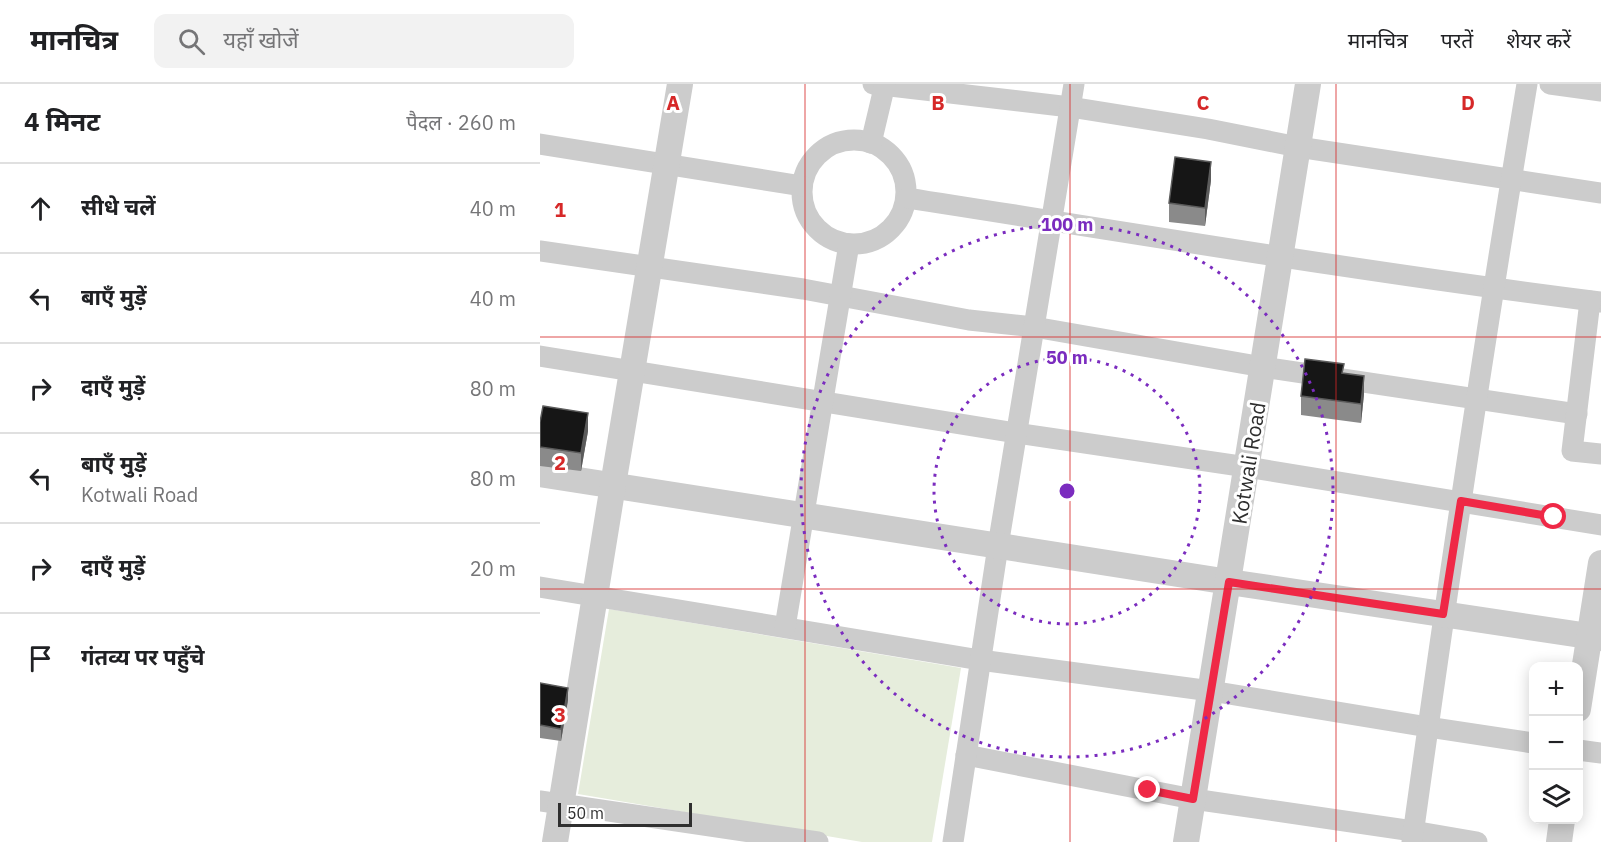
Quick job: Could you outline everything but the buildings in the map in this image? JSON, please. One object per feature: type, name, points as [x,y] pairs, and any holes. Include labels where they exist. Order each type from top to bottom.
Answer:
[{"type":"street","points":[[555,842],[551,802],[569,695],[595,596],[680,84]]},
{"type":"street","points":[[953,842],[1016,433],[1074,84]]},
{"type":"street","name":"Kotwali Road","points":[[1186,842],[1308,84]]},
{"type":"street","points":[[1413,836],[1443,614],[1527,84]]},
{"type":"street","points":[[1550,84],[1601,91]]},
{"type":"street","points":[[871,142],[881,85],[1070,107],[1208,129],[1298,147],[1601,194]]},
{"type":"street","points":[[856,140],[871,142],[887,151],[899,164],[906,180],[907,198],[902,214],[893,228],[880,238],[865,243],[849,244],[833,240],[819,231],[809,218],[803,202],[802,186],[806,171],[826,148],[841,142],[856,140]]},
{"type":"street","points":[[540,144],[802,186]]},
{"type":"street","points":[[907,198],[1281,257],[1595,301],[1572,451],[1601,454]]},
{"type":"street","points":[[785,627],[849,244]]},
{"type":"street","points":[[540,251],[803,289],[969,320],[1034,327],[1263,367],[1576,414]]},
{"type":"street","points":[[540,356],[1601,525]]},
{"type":"street","points":[[1554,411],[1574,436]]},
{"type":"street","points":[[540,474],[1229,582],[1595,636]]},
{"type":"street","points":[[1583,688],[1595,636],[1601,563]]},
{"type":"street","points":[[540,587],[980,660],[1211,691],[1529,742]]},
{"type":"street","points":[[1583,751],[1601,753]]},
{"type":"street","points":[[966,755],[1193,799],[1413,836],[1477,842]]},
{"type":"street","points":[[551,802],[757,838],[818,842]]},
{"type":"street","points":[[1559,842],[1561,824]]},
{"type":"green space","points":[[609,609],[961,668],[932,842],[862,842],[578,794]]},
{"type":"route","points":[[1148,790],[1193,799],[1229,582],[1443,614],[1461,501],[1554,517]]}]
